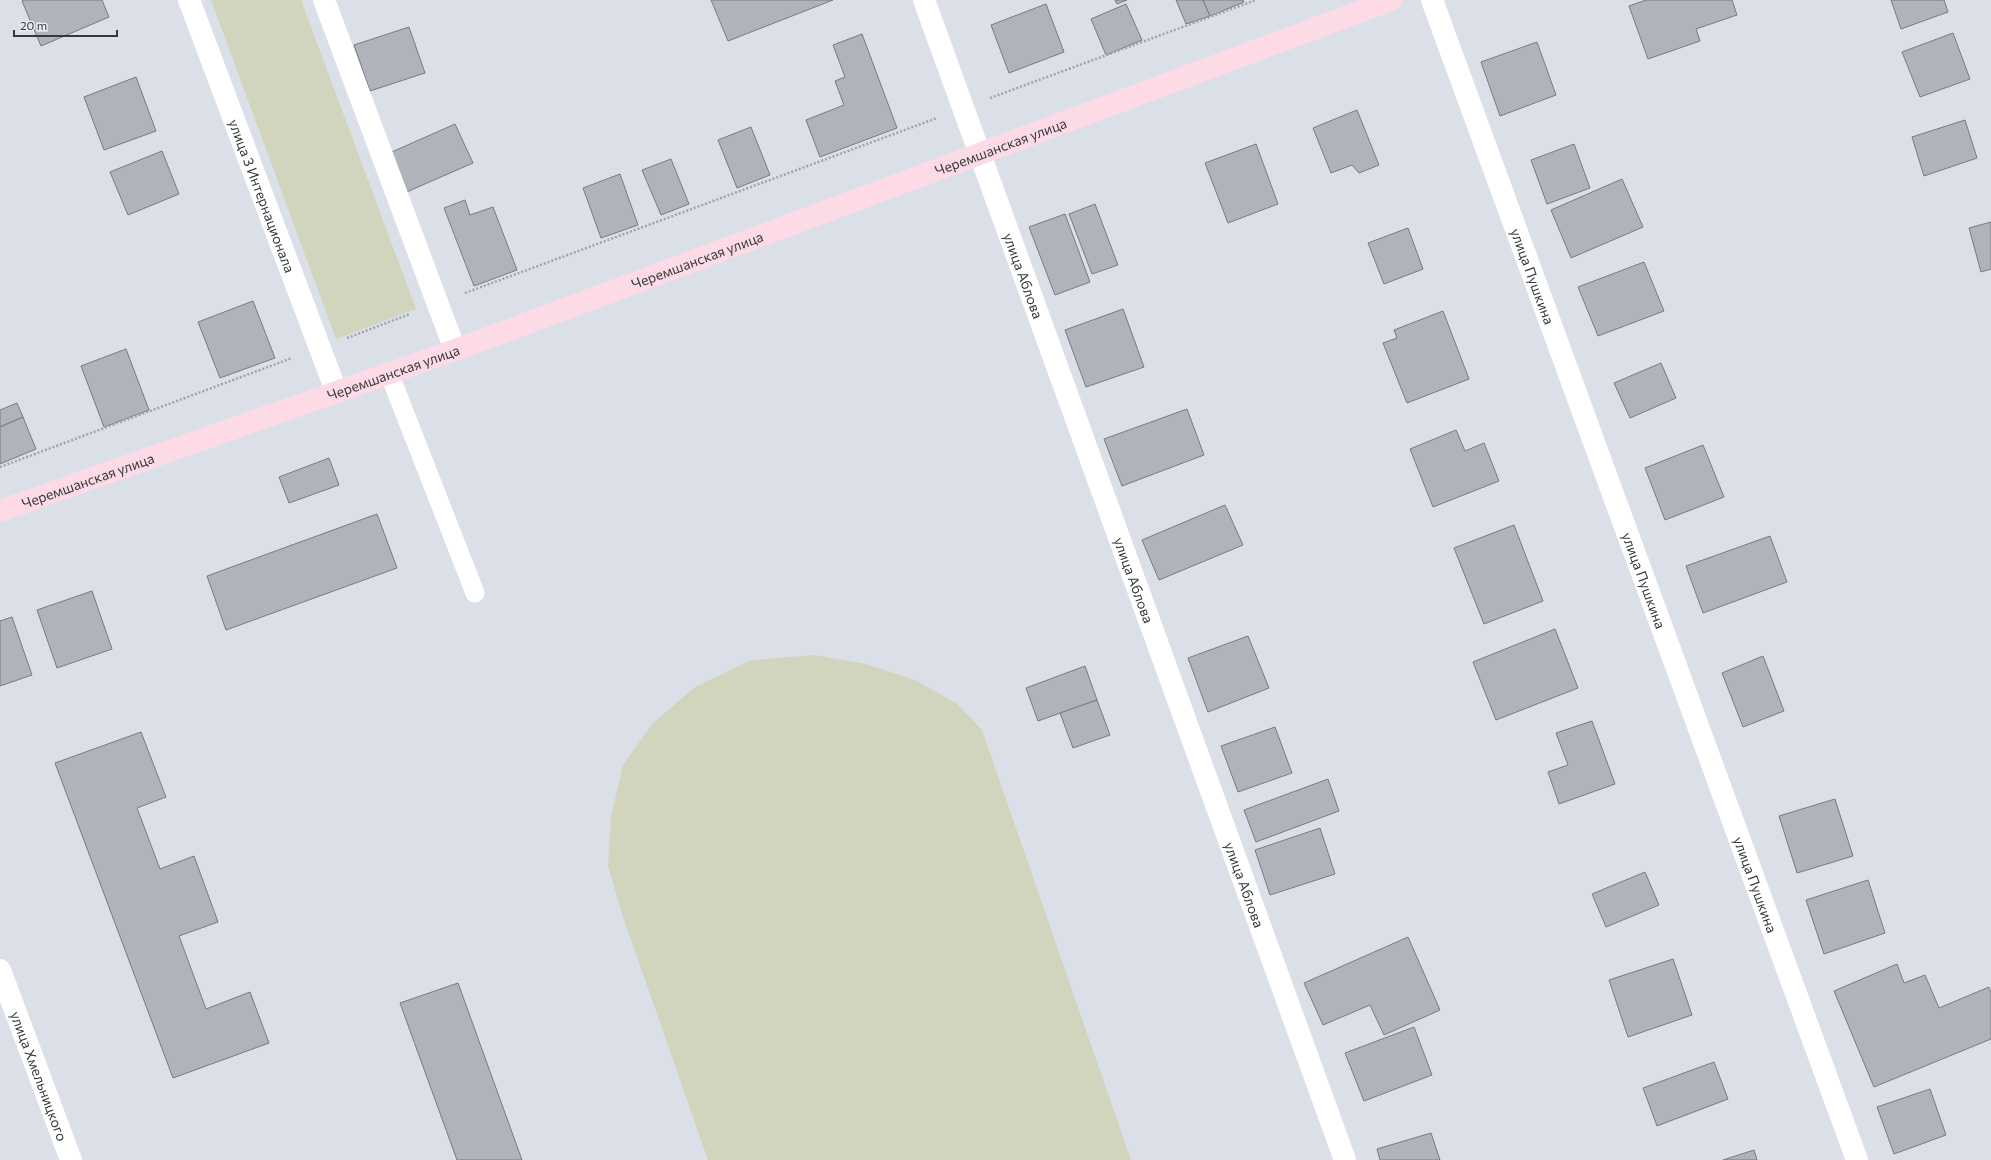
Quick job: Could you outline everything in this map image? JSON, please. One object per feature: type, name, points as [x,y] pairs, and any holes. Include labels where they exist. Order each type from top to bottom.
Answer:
[{"type":"main road","name":"Черемшанская улица","points":[[0,511],[389,372],[455,350],[1391,0]]},
{"type":"street","name":"улица 3 Интернационала","points":[[189,0],[336,391]]},
{"type":"street","points":[[324,0],[455,350]]},
{"type":"street","name":"улица Аблова","points":[[924,0],[1345,1160]]},
{"type":"street","name":"улица Пушкина","points":[[1432,0],[1858,1160]]},
{"type":"street","name":"улица Хмельницкого","points":[[0,970],[71,1160]]},
{"type":"lane","points":[[389,372],[475,593]]},
{"type":"path","points":[[0,466],[1256,0]]},
{"type":"green space","points":[[211,0],[301,0],[416,309],[336,339]]},
{"type":"green space","points":[[814,655],[866,664],[915,680],[956,703],[982,730],[1131,1160],[708,1160],[623,917],[608,866],[611,816],[623,765],[653,723],[695,687],[751,660]]},
{"type":"building","points":[[102,0],[109,17],[41,46],[22,1]]},
{"type":"building","points":[[711,0],[833,0],[728,41]]},
{"type":"building","points":[[1115,0],[1127,0],[1117,4]]},
{"type":"building","points":[[1176,0],[1203,0],[1210,16],[1186,24]]},
{"type":"building","points":[[1203,0],[1243,0],[1244,2],[1210,16]]},
{"type":"building","points":[[1646,0],[1732,0],[1737,15],[1696,29],[1700,41],[1648,59],[1629,6]]},
{"type":"building","points":[[1891,0],[1944,0],[1948,12],[1901,29]]},
{"type":"building","points":[[1046,4],[1064,52],[1009,73],[991,25]]},
{"type":"building","points":[[1126,4],[1142,40],[1106,55],[1091,19]]},
{"type":"building","points":[[409,27],[425,73],[370,91],[354,45]]},
{"type":"building","points":[[1953,33],[1970,79],[1920,97],[1902,52]]},
{"type":"building","points":[[862,34],[897,128],[820,157],[806,120],[844,105],[835,81],[845,77],[833,45]]},
{"type":"building","points":[[1537,42],[1556,95],[1500,116],[1481,62]]},
{"type":"building","points":[[136,77],[156,131],[104,150],[84,97]]},
{"type":"building","points":[[1357,110],[1379,165],[1359,173],[1352,165],[1331,173],[1313,128]]},
{"type":"building","points":[[1965,120],[1977,158],[1924,176],[1912,137]]},
{"type":"building","points":[[455,124],[473,163],[402,194],[385,155]]},
{"type":"building","points":[[751,127],[770,175],[737,188],[718,140]]},
{"type":"building","points":[[1256,144],[1278,204],[1228,223],[1205,163]]},
{"type":"building","points":[[1574,144],[1590,188],[1547,204],[1531,160]]},
{"type":"building","points":[[162,151],[179,194],[128,215],[110,172]]},
{"type":"building","points":[[671,159],[689,204],[661,215],[642,170]]},
{"type":"building","points":[[620,174],[638,225],[601,238],[583,188]]},
{"type":"building","points":[[1622,179],[1643,227],[1571,258],[1551,210]]},
{"type":"building","points":[[465,200],[470,215],[493,207],[517,270],[474,286],[444,208]]},
{"type":"building","points":[[1095,204],[1118,265],[1092,274],[1069,214]]},
{"type":"building","points":[[1065,214],[1090,282],[1055,295],[1029,227]]},
{"type":"building","points":[[1991,222],[1991,269],[1981,272],[1969,228]]},
{"type":"building","points":[[1408,228],[1423,269],[1384,284],[1368,243]]},
{"type":"building","points":[[1644,262],[1664,311],[1598,336],[1578,287]]},
{"type":"building","points":[[253,301],[275,358],[220,378],[198,322]]},
{"type":"building","points":[[1123,309],[1144,367],[1086,387],[1065,330]]},
{"type":"building","points":[[1443,311],[1469,379],[1407,403],[1383,343],[1397,338],[1394,330]]},
{"type":"building","points":[[126,349],[149,410],[104,427],[81,366]]},
{"type":"building","points":[[1661,363],[1676,398],[1630,418],[1614,383]]},
{"type":"building","points":[[17,403],[23,417],[0,427],[0,410]]},
{"type":"building","points":[[1187,409],[1204,455],[1122,486],[1104,439]]},
{"type":"building","points":[[23,417],[36,449],[0,464],[0,427]]},
{"type":"building","points":[[1456,430],[1465,451],[1484,443],[1499,481],[1433,507],[1410,449]]},
{"type":"building","points":[[1703,445],[1724,497],[1665,520],[1645,468]]},
{"type":"building","points":[[329,458],[339,485],[289,503],[279,477]]},
{"type":"building","points":[[1225,505],[1243,545],[1159,580],[1142,540]]},
{"type":"building","points":[[377,514],[397,568],[226,630],[207,576]]},
{"type":"building","points":[[1514,525],[1543,601],[1484,624],[1454,548]]},
{"type":"building","points":[[1770,536],[1787,582],[1703,613],[1686,566]]},
{"type":"building","points":[[92,591],[112,649],[57,668],[37,610]]},
{"type":"building","points":[[12,617],[32,675],[0,686],[0,621]]},
{"type":"building","points":[[1555,629],[1578,688],[1496,720],[1473,662]]},
{"type":"building","points":[[1248,636],[1269,688],[1208,712],[1188,658]]},
{"type":"building","points":[[1763,656],[1784,711],[1743,727],[1722,673]]},
{"type":"building","points":[[1085,666],[1097,700],[1038,721],[1026,688]]},
{"type":"building","points":[[1097,700],[1110,735],[1073,748],[1060,713]]},
{"type":"building","points":[[1592,721],[1615,784],[1559,804],[1548,772],[1568,765],[1556,733]]},
{"type":"building","points":[[1275,727],[1292,773],[1238,792],[1221,746]]},
{"type":"building","points":[[141,732],[166,797],[137,808],[160,869],[194,856],[218,922],[179,936],[206,1009],[250,992],[269,1043],[173,1078],[55,763]]},
{"type":"building","points":[[1328,779],[1339,811],[1256,842],[1244,810]]},
{"type":"building","points":[[1835,799],[1853,856],[1797,873],[1779,816]]},
{"type":"building","points":[[1320,828],[1335,874],[1270,895],[1255,850]]},
{"type":"building","points":[[1645,872],[1659,905],[1606,927],[1592,894]]},
{"type":"building","points":[[1868,880],[1885,933],[1824,954],[1806,900]]},
{"type":"building","points":[[1408,937],[1440,1010],[1384,1035],[1370,1005],[1323,1025],[1304,983]]},
{"type":"building","points":[[1673,959],[1692,1015],[1628,1037],[1609,980]]},
{"type":"building","points":[[1897,964],[1904,983],[1925,975],[1939,1008],[1989,987],[1991,993],[1991,1039],[1874,1087],[1834,991]]},
{"type":"building","points":[[458,983],[522,1160],[457,1160],[400,1003]]},
{"type":"building","points":[[1414,1027],[1432,1075],[1364,1101],[1345,1053]]},
{"type":"building","points":[[1714,1062],[1728,1099],[1657,1126],[1643,1088]]},
{"type":"building","points":[[1930,1089],[1946,1135],[1894,1154],[1877,1107]]},
{"type":"building","points":[[1431,1133],[1440,1160],[1380,1160],[1377,1149]]},
{"type":"building","points":[[1754,1150],[1757,1160],[1723,1160]]}]
